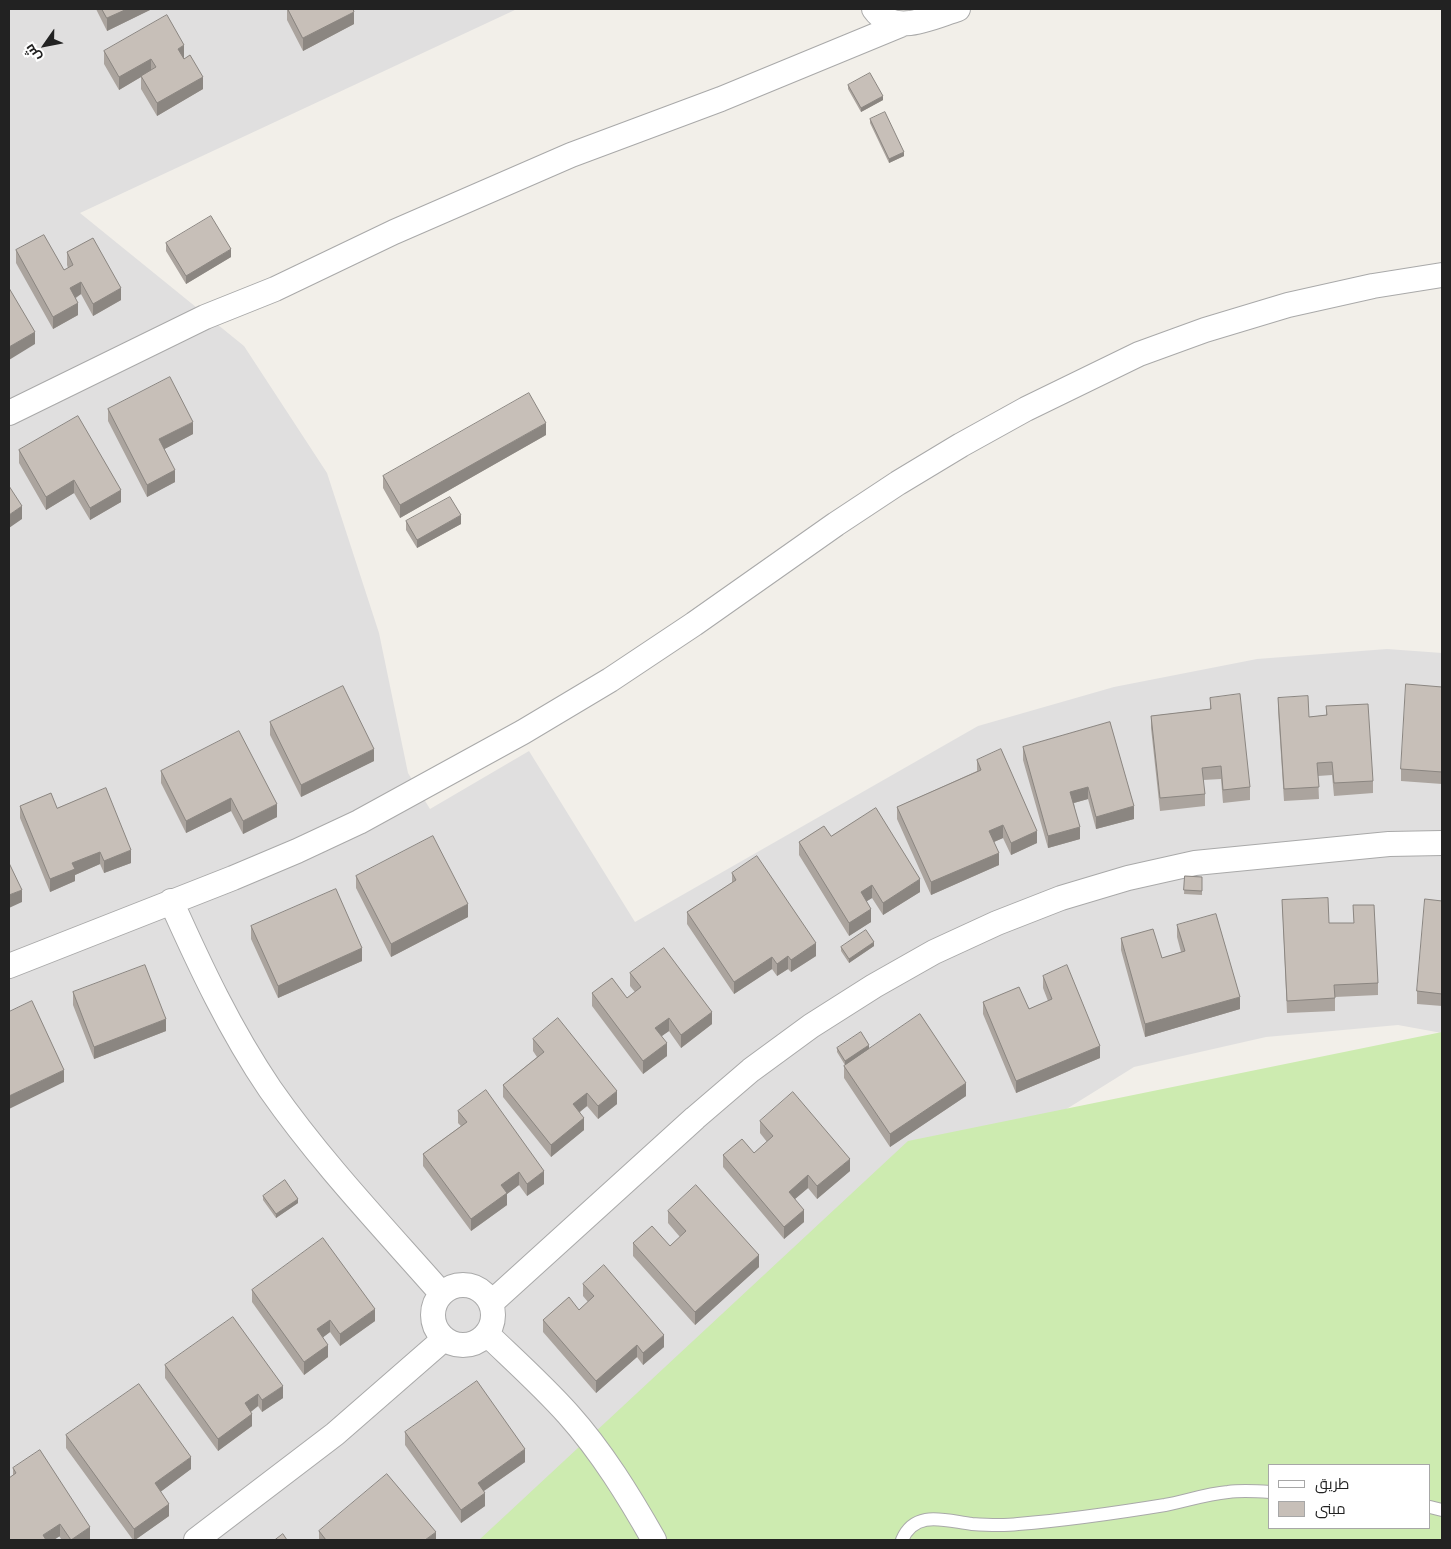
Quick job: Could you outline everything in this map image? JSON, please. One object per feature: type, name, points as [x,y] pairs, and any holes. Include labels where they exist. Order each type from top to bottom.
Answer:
[{"type":"street","points":[[874,9],[884,18],[903,24]]},
{"type":"street","points":[[9,413],[205,317],[275,289],[394,232],[571,155],[721,99],[903,24],[922,21],[958,9]]},
{"type":"street","points":[[9,966],[297,851],[359,822],[523,732],[610,680],[898,483],[1010,418],[1085,380],[1139,354],[1205,330],[1288,305],[1373,286],[1442,275]]},
{"type":"street","points":[[490,1303],[695,1118],[752,1070],[811,1026],[874,986],[934,952],[997,923],[1061,898],[1128,878],[1195,863],[1389,844],[1442,843]]},
{"type":"street","points":[[171,901],[216,997],[270,1088],[315,1148],[442,1293]]},
{"type":"street","points":[[468,1285],[478,1289],[490,1303],[493,1314],[492,1324],[487,1334],[472,1344],[462,1346],[453,1344],[444,1339],[436,1330],[432,1317],[434,1304],[442,1293],[449,1288],[468,1285]]},
{"type":"street","points":[[487,1334],[568,1415],[603,1458],[634,1504],[654,1540]]},
{"type":"street","points":[[196,1540],[335,1434],[444,1339]]},
{"type":"lane","points":[[902,1540],[913,1525],[924,1520],[936,1518],[984,1525],[1018,1524],[1095,1516],[1169,1504],[1230,1491],[1268,1492]]},
{"type":"shaded area","points":[[9,9],[517,9],[80,213],[244,346],[327,473],[379,633],[408,773],[430,809],[529,751],[635,922],[978,726],[1114,687],[1257,659],[1387,649],[1442,653],[1442,1033],[1398,1025],[1266,1037],[1134,1067],[1020,1138],[526,1540],[9,1540]]},
{"type":"green space","points":[[1442,1032],[1442,1540],[479,1540],[908,1141]]},
{"type":"building","points":[[102,9],[127,9],[107,18]]},
{"type":"building","points":[[288,9],[353,9],[354,12],[303,38]]},
{"type":"building","points":[[167,15],[184,45],[178,49],[184,59],[190,55],[203,77],[157,103],[141,76],[156,67],[151,59],[119,77],[104,51]]},
{"type":"building","points":[[870,73],[883,96],[861,108],[848,85]]},
{"type":"building","points":[[885,112],[904,152],[889,159],[870,119]]},
{"type":"building","points":[[211,216],[231,249],[186,276],[166,243]]},
{"type":"building","points":[[44,235],[64,270],[73,265],[67,252],[93,238],[121,288],[93,304],[81,282],[70,288],[78,303],[53,317],[16,250]]},
{"type":"building","points":[[9,288],[35,332],[9,347]]},
{"type":"building","points":[[170,377],[193,422],[159,439],[175,470],[147,485],[108,409]]},
{"type":"building","points":[[529,393],[546,423],[400,505],[383,476]]},
{"type":"building","points":[[78,416],[121,490],[90,508],[74,480],[46,497],[19,450]]},
{"type":"building","points":[[9,486],[22,506],[9,515]]},
{"type":"building","points":[[450,497],[461,515],[417,540],[406,521]]},
{"type":"building","points":[[1406,684],[1442,687],[1442,772],[1401,769]]},
{"type":"building","points":[[343,686],[374,749],[301,785],[270,722]]},
{"type":"building","points":[[1240,694],[1250,787],[1223,790],[1221,766],[1202,768],[1205,794],[1160,798],[1151,716],[1211,709],[1210,698]]},
{"type":"building","points":[[1308,696],[1309,717],[1327,715],[1326,706],[1368,704],[1373,781],[1334,783],[1332,762],[1317,763],[1319,787],[1284,789],[1278,698]]},
{"type":"building","points":[[1110,722],[1134,806],[1096,817],[1088,787],[1070,792],[1080,827],[1048,836],[1023,747]]},
{"type":"building","points":[[239,731],[277,804],[243,821],[231,798],[186,821],[161,771]]},
{"type":"building","points":[[1001,749],[1037,831],[1011,843],[1003,825],[989,831],[999,853],[931,882],[897,807],[981,770],[977,760]]},
{"type":"building","points":[[106,788],[131,850],[104,861],[100,852],[72,863],[75,869],[50,879],[20,806],[51,793],[57,808]]},
{"type":"building","points":[[876,808],[920,879],[883,903],[872,885],[861,892],[871,909],[849,923],[799,842],[824,826],[831,836]]},
{"type":"building","points":[[433,836],[468,904],[391,944],[356,876]]},
{"type":"building","points":[[757,856],[816,943],[791,960],[788,956],[777,964],[772,957],[734,982],[687,912],[736,880],[732,873]]},
{"type":"building","points":[[9,863],[22,890],[9,895]]},
{"type":"building","points":[[1185,876],[1202,877],[1202,891],[1184,890]]},
{"type":"building","points":[[336,889],[362,948],[278,986],[251,926]]},
{"type":"building","points":[[1328,898],[1329,923],[1354,923],[1353,905],[1374,905],[1378,983],[1334,985],[1335,998],[1287,1001],[1282,900]]},
{"type":"building","points":[[1425,899],[1442,901],[1442,994],[1417,991]]},
{"type":"building","points":[[1216,914],[1240,997],[1145,1024],[1121,938],[1153,929],[1162,958],[1185,951],[1177,925]]},
{"type":"building","points":[[866,930],[874,942],[849,959],[841,947]]},
{"type":"building","points":[[664,948],[712,1012],[681,1035],[669,1018],[655,1028],[667,1043],[643,1061],[592,993],[612,978],[627,998],[641,987],[630,973]]},
{"type":"building","points":[[145,965],[166,1019],[94,1047],[73,992]]},
{"type":"building","points":[[1067,965],[1100,1046],[1016,1081],[983,1002],[1019,987],[1029,1009],[1052,999],[1043,976]]},
{"type":"building","points":[[32,1001],[64,1070],[9,1096],[9,1012]]},
{"type":"building","points":[[920,1014],[966,1083],[890,1134],[844,1066]]},
{"type":"building","points":[[558,1018],[617,1091],[598,1106],[587,1093],[573,1104],[584,1118],[551,1145],[503,1085],[544,1052],[533,1039]]},
{"type":"building","points":[[861,1032],[869,1045],[845,1061],[837,1048]]},
{"type":"building","points":[[486,1090],[544,1171],[527,1184],[519,1172],[501,1185],[507,1193],[471,1219],[423,1154],[467,1122],[458,1111]]},
{"type":"building","points":[[793,1092],[850,1159],[817,1186],[808,1175],[789,1192],[804,1210],[784,1227],[723,1155],[742,1139],[754,1153],[773,1136],[760,1121]]},
{"type":"building","points":[[285,1180],[298,1199],[276,1214],[263,1196]]},
{"type":"building","points":[[696,1185],[759,1255],[695,1312],[633,1243],[652,1226],[670,1246],[686,1231],[668,1211]]},
{"type":"building","points":[[323,1238],[375,1309],[340,1334],[330,1320],[317,1329],[328,1345],[304,1362],[252,1290]]},
{"type":"building","points":[[604,1265],[664,1335],[643,1353],[637,1345],[596,1381],[543,1320],[569,1297],[579,1310],[594,1296],[583,1284]]},
{"type":"building","points":[[233,1317],[283,1386],[262,1400],[258,1394],[245,1403],[252,1414],[218,1439],[165,1365]]},
{"type":"building","points":[[477,1381],[525,1449],[478,1483],[485,1493],[461,1510],[405,1432]]},
{"type":"building","points":[[139,1384],[191,1457],[155,1483],[169,1504],[134,1529],[66,1435]]},
{"type":"building","points":[[40,1450],[90,1527],[71,1540],[60,1524],[43,1535],[46,1540],[9,1540],[9,1478],[16,1473],[13,1468]]},
{"type":"building","points":[[387,1474],[436,1532],[425,1540],[326,1540],[319,1531]]},
{"type":"building","points":[[283,1534],[287,1540],[275,1540]]}]
